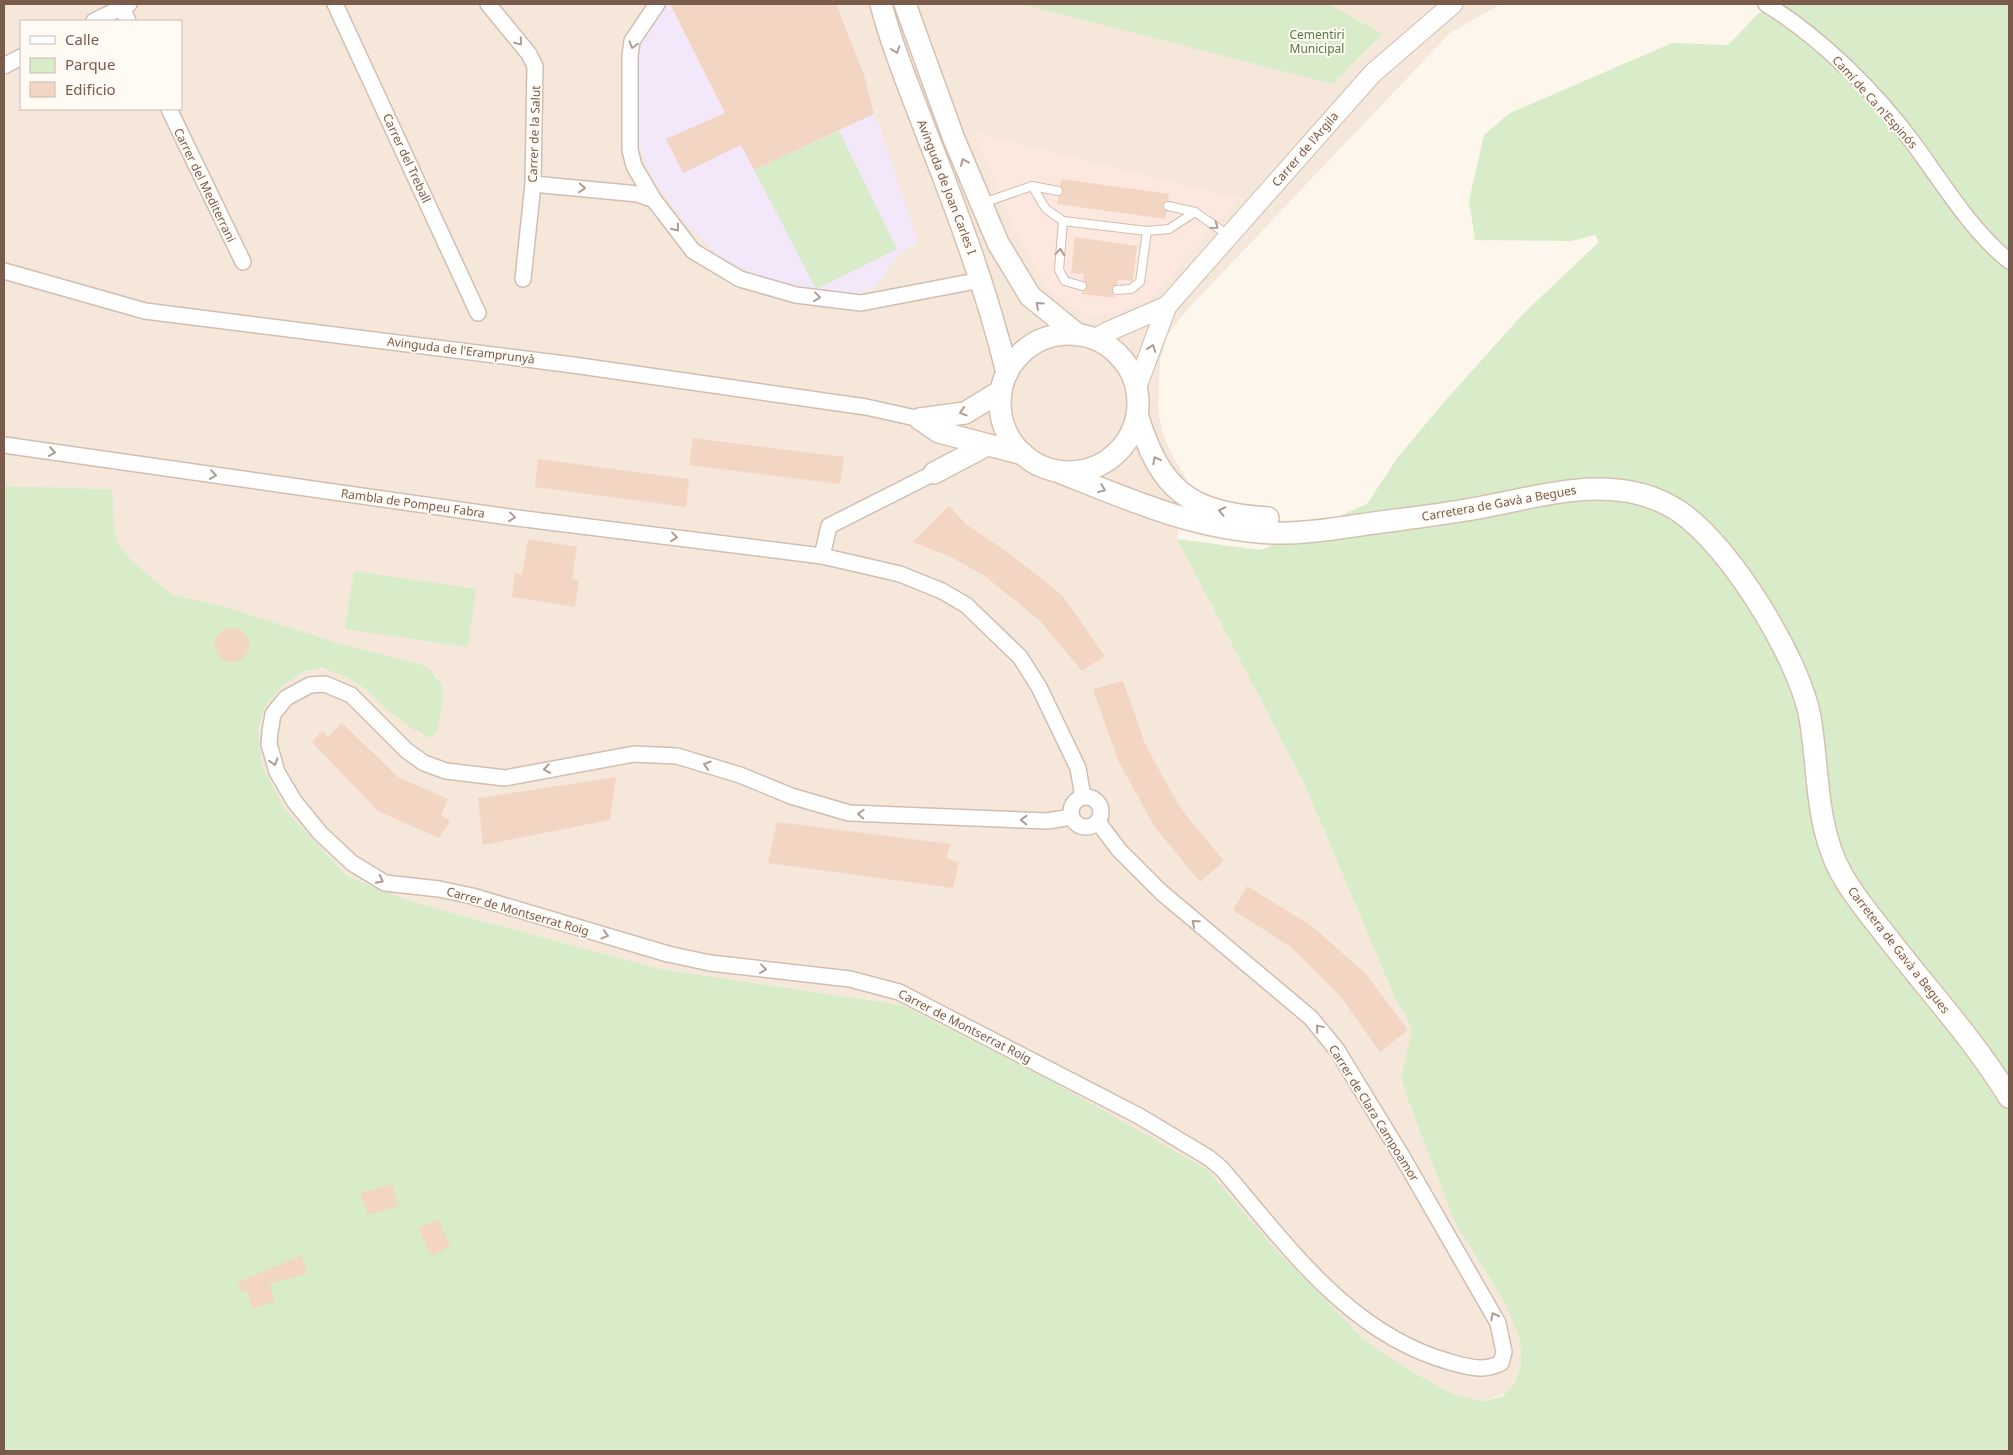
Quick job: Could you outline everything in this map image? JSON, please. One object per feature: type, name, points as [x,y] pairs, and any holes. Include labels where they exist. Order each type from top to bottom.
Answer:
[{"type":"main road","name":"Avinguda de Joan Carles I","points":[[881,4],[906,78],[981,280],[1001,341],[1004,382]]},
{"type":"main road","name":"Avinguda de Joan Carles I","points":[[905,4],[954,139],[998,243],[1030,296],[1086,337]]},
{"type":"main road","points":[[1052,336],[1086,337],[1109,348],[1122,359],[1131,373],[1136,389],[1137,414],[1128,438],[1118,451],[1105,462],[1082,471],[1056,471],[1042,466],[1023,454],[1015,446],[1004,425],[1000,403],[1004,382],[1022,352],[1036,342],[1052,336]]},
{"type":"main road","points":[[920,418],[965,413],[1004,382]]},
{"type":"main road","name":"Carretera de Gavà a Begues","points":[[1137,414],[1144,437],[1159,466],[1171,484],[1186,498],[1212,509],[1248,517],[1285,519],[1357,512],[1584,475],[1627,477],[1658,485],[1693,504],[1719,528],[1767,592],[1791,633],[1807,667],[1820,714],[1828,796],[1839,844],[1846,862],[1877,906],[1983,1040],[2009,1077]]},
{"type":"main road","points":[[920,418],[939,432],[1023,454]]},
{"type":"main road","points":[[934,473],[943,453],[939,432]]},
{"type":"main road","points":[[934,473],[988,445]]},
{"type":"main road","name":"Carretera de Gavà a Begues","points":[[1056,471],[1163,513],[1209,526],[1276,533],[1319,530],[1467,510],[1579,488],[1621,490],[1645,495],[1681,513],[1708,537],[1732,568],[1754,597],[1784,648],[1804,694],[1810,719],[1818,801],[1829,849],[1843,876],[1892,943],[1976,1048],[2009,1098]]},
{"type":"street","name":"Carrer del Treball","points":[[335,4],[478,313]]},
{"type":"street","name":"Carrer de la Salut","points":[[488,4],[529,54],[535,66],[533,184],[523,279]]},
{"type":"street","points":[[657,4],[632,41],[630,56],[630,150],[638,175],[654,200],[693,251],[740,279],[796,295],[861,303],[981,280]]},
{"type":"street","name":"Carrer de l'Argila","points":[[1136,389],[1167,306],[1373,73],[1453,4]]},
{"type":"street","name":"Camí de Ca n'Espinós","points":[[1766,4],[1792,20],[1829,50],[1913,142],[1954,202],[1990,246],[2009,261]]},
{"type":"street","points":[[96,20],[124,9]]},
{"type":"street","points":[[4,66],[20,58]]},
{"type":"street","name":"Carrer del Mediterrani","points":[[169,110],[243,262]]},
{"type":"street","points":[[533,184],[638,194],[654,200]]},
{"type":"street","name":"Avinguda de l'Eramprunyà","points":[[4,271],[145,310],[567,364],[866,408],[920,418]]},
{"type":"street","name":"Carrer de l'Argila","points":[[1086,337],[1106,332],[1167,306]]},
{"type":"street","name":"Rambla de Pompeu Fabra","points":[[4,445],[509,517],[822,556]]},
{"type":"street","points":[[934,473],[829,526],[822,556],[900,574],[942,591],[966,605],[982,619],[1020,657],[1039,687],[1078,768],[1084,797]]},
{"type":"street","name":"Carrer de Montserrat Roig","points":[[1072,818],[1047,821],[849,813],[791,796],[740,775],[677,756],[634,754],[505,778],[446,771],[424,763],[407,751],[351,695],[325,684],[310,685],[286,698],[274,714],[270,732],[270,744],[277,772],[294,801],[320,833],[352,863],[385,883],[457,892],[685,957],[710,962],[850,979],[899,992],[1139,1116],[1209,1158],[1222,1169],[1325,1286],[1357,1313],[1395,1340],[1436,1358],[1478,1368],[1490,1368],[1501,1363]]},
{"type":"street","points":[[1084,797],[1092,798],[1099,804],[1101,814],[1098,822],[1092,826],[1082,827],[1072,818],[1072,805],[1084,797]]},
{"type":"street","name":"Carrer de Clara Campoamor","points":[[1098,822],[1119,850],[1160,892],[1311,1018],[1337,1050],[1403,1158],[1490,1309],[1502,1338],[1504,1352],[1501,1363]]},
{"type":"lane","points":[[981,204],[1032,186],[1058,191]]},
{"type":"lane","points":[[1032,186],[1046,209],[1063,221],[1147,231],[1169,229],[1195,212]]},
{"type":"lane","points":[[1168,206],[1195,212],[1229,236]]},
{"type":"lane","points":[[1063,221],[1059,270],[1065,281],[1082,286]]},
{"type":"lane","points":[[1117,290],[1131,289],[1140,282],[1147,231]]},
{"type":"shaded area","points":[[4,4],[1501,4],[1450,33],[1186,311],[1167,336],[1160,361],[1158,407],[1162,430],[1169,449],[1187,480],[1177,539],[1304,783],[1397,1003],[1406,1015],[1412,1031],[1401,1077],[1408,1100],[1455,1223],[1504,1301],[1520,1340],[1521,1366],[1509,1392],[1485,1401],[1459,1396],[1440,1388],[1382,1353],[1362,1337],[1276,1250],[1208,1170],[901,1005],[660,969],[412,902],[347,876],[284,808],[262,764],[258,730],[265,706],[282,686],[296,676],[313,668],[331,670],[347,677],[368,691],[392,714],[421,735],[438,678],[423,665],[335,642],[220,605],[173,595],[132,561],[118,543],[115,534],[111,489],[4,486]]},
{"type":"shaded area","points":[[668,4],[836,4],[864,75],[874,114],[918,243],[899,253],[876,287],[857,295],[785,288],[719,257],[682,219],[648,171],[637,139],[640,41]]},
{"type":"shaded area","points":[[974,132],[1239,198],[1150,299],[1118,313],[1092,315],[1071,306],[1049,291],[1015,231]]},
{"type":"green space","name":"Cementiri Municipal","points":[[1021,4],[1329,4],[1382,34],[1333,84]]},
{"type":"green space","points":[[1771,4],[2009,4],[2009,1451],[4,1451],[4,486],[112,489],[115,534],[118,543],[132,561],[173,595],[220,605],[335,642],[423,665],[431,671],[442,685],[443,699],[437,732],[430,738],[414,730],[392,714],[368,691],[347,677],[322,668],[305,671],[282,686],[265,706],[258,730],[262,764],[284,808],[347,876],[412,902],[660,969],[901,1005],[1039,1074],[1208,1170],[1276,1250],[1362,1337],[1382,1353],[1440,1388],[1459,1396],[1485,1401],[1503,1396],[1514,1384],[1521,1366],[1520,1340],[1504,1301],[1455,1223],[1408,1100],[1401,1077],[1412,1031],[1406,1015],[1397,1003],[1304,783],[1177,539],[1261,550],[1367,504],[1398,457],[1444,402],[1522,315],[1599,242],[1595,235],[1572,241],[1475,240],[1469,201],[1484,135],[1510,113],[1672,43],[1728,45],[1757,15]]},
{"type":"green space","points":[[839,131],[897,249],[816,289],[754,170]]},
{"type":"green space","points":[[354,571],[476,589],[468,647],[345,629]]},
{"type":"building","points":[[670,4],[836,4],[864,75],[874,114],[754,170],[741,145],[683,173],[666,139],[725,113]]},
{"type":"building","points":[[1061,179],[1169,194],[1168,200],[1162,205],[1167,211],[1165,219],[1057,204],[1058,197],[1064,192],[1060,186]]},
{"type":"building","points":[[1075,237],[1137,246],[1133,281],[1118,279],[1117,284],[1111,290],[1116,298],[1081,294],[1087,287],[1083,280],[1084,274],[1071,273]]},
{"type":"building","points":[[693,438],[844,457],[840,484],[689,465]]},
{"type":"building","points":[[538,459],[689,479],[686,507],[535,487]]},
{"type":"building","points":[[949,506],[967,525],[1006,551],[1062,595],[1105,656],[1082,671],[1040,621],[985,576],[949,556],[912,542]]},
{"type":"building","points":[[528,539],[577,547],[572,579],[579,580],[575,607],[512,597],[515,573],[522,574]]},
{"type":"building","points":[[232,628],[239,629],[244,633],[248,638],[248,652],[244,657],[239,661],[232,662],[225,661],[220,657],[216,652],[215,645],[216,638],[220,633],[225,629]]},
{"type":"building","points":[[1123,681],[1146,746],[1181,809],[1224,861],[1200,882],[1154,826],[1118,760],[1093,689]]},
{"type":"building","points":[[342,723],[398,777],[448,799],[441,815],[450,821],[439,838],[378,811],[312,742],[322,731],[328,737]]},
{"type":"building","points":[[616,777],[610,820],[483,845],[478,798]]},
{"type":"building","points":[[777,822],[951,844],[946,858],[959,862],[953,888],[768,863]]},
{"type":"building","points":[[1247,886],[1312,926],[1366,974],[1408,1030],[1380,1052],[1341,997],[1292,948],[1233,910]]},
{"type":"building","points":[[392,1184],[398,1206],[368,1215],[360,1193]]},
{"type":"building","points":[[438,1219],[450,1246],[431,1256],[418,1228]]},
{"type":"building","points":[[302,1255],[307,1274],[269,1284],[275,1301],[253,1309],[247,1292],[254,1289],[242,1292],[238,1282]]}]
